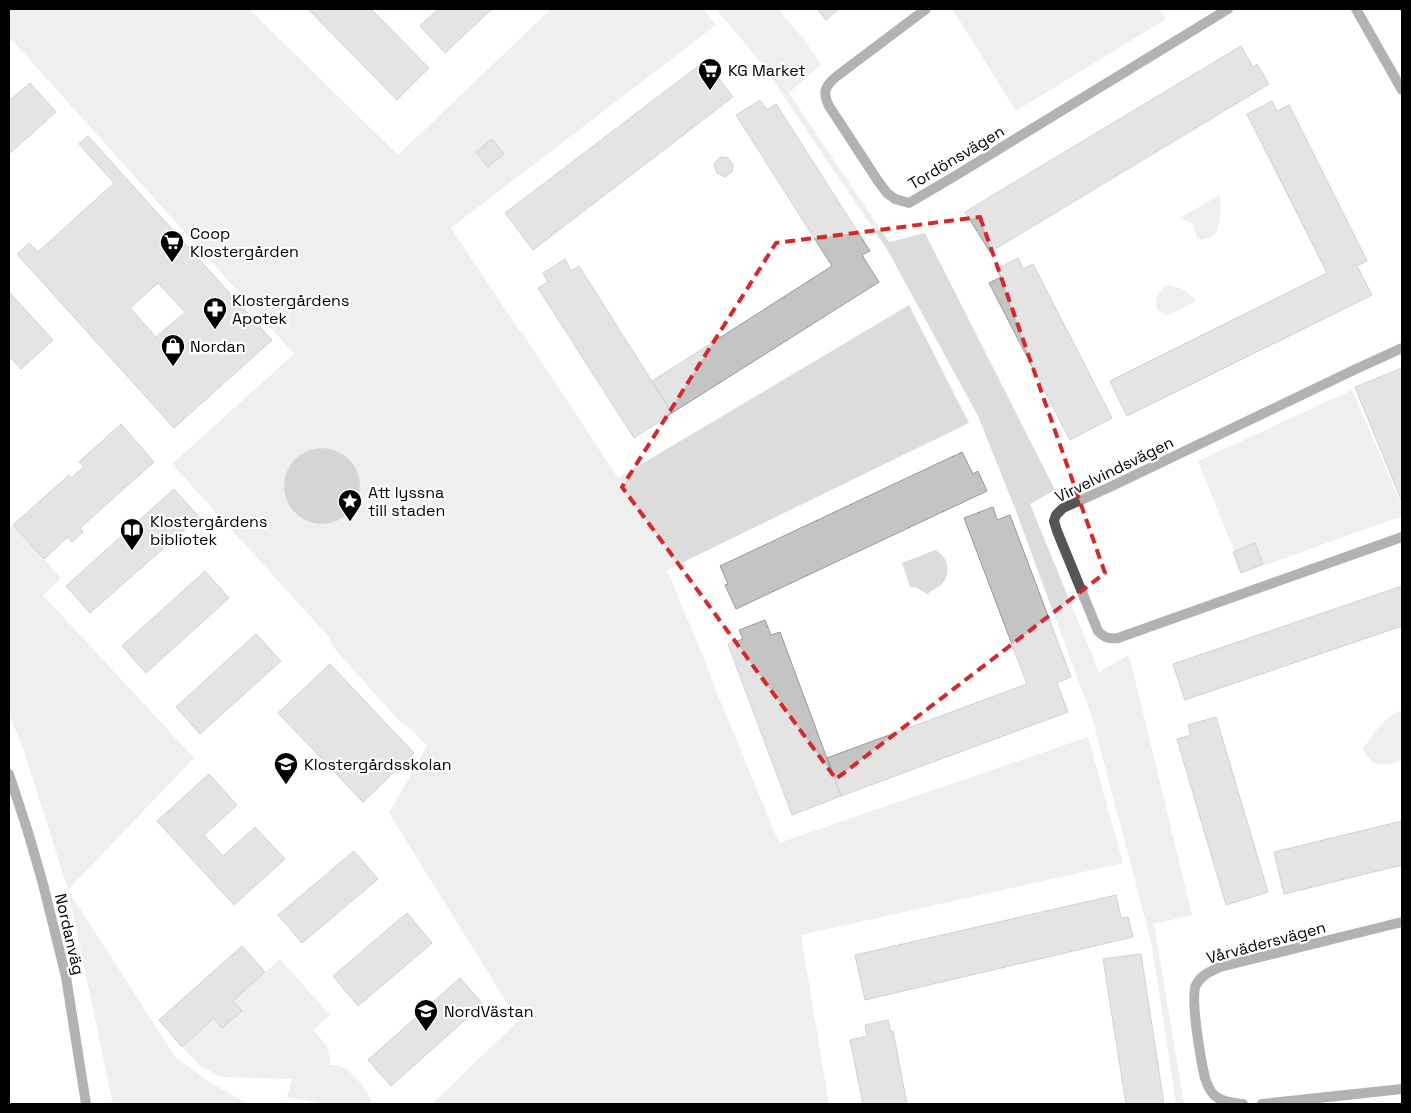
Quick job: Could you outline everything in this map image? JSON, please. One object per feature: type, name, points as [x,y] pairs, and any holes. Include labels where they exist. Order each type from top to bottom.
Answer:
[{"type":"street","name":"Tordönsvägen","points":[[926,9],[837,76],[826,89],[826,98],[829,106],[878,182],[894,200],[908,203],[1228,9]]},
{"type":"street","points":[[1356,9],[1402,90]]},
{"type":"street","name":"Virvelvindsvägen","points":[[1402,348],[1110,488],[1063,508],[1056,514],[1054,521],[1098,631],[1109,639],[1118,638],[1402,537]]},
{"type":"street","name":"Nordanväg","points":[[9,774],[43,884],[64,968],[86,1104]]},
{"type":"street","name":"Vårvädersvägen","points":[[1243,1104],[1229,1103],[1216,1097],[1211,1092],[1206,1080],[1194,1002],[1196,987],[1201,977],[1220,967],[1402,922]]},
{"type":"street","points":[[1262,1104],[1402,1089]]},
{"type":"highlighted area","points":[[980,217],[1105,573],[836,779],[622,487],[776,243]]},
{"type":"shaded area","points":[[9,9],[249,9],[398,155],[551,9],[703,9],[716,25],[451,228],[618,478],[909,305],[969,423],[667,570],[779,843],[1088,737],[1123,863],[801,935],[829,1104],[432,1104],[518,1021],[389,813],[427,746],[411,729],[401,723],[334,648],[328,636],[172,464],[294,354],[12,40],[9,42]]},
{"type":"shaded area","points":[[716,9],[778,9],[803,38],[821,64],[789,93],[889,242],[925,233],[1055,490],[1030,504],[1099,672],[1129,655],[1192,915],[1154,924],[1184,1104],[1176,1104],[1152,945],[1092,717],[1014,506],[978,416],[888,251],[762,64]]},
{"type":"shaded area","points":[[1159,9],[1166,19],[1016,111],[953,10]]},
{"type":"shaded area","points":[[1220,195],[1220,219],[1216,232],[1206,239],[1197,238],[1192,224],[1179,218]]},
{"type":"shaded area","points":[[1168,285],[1183,289],[1197,301],[1167,315],[1157,310],[1156,298],[1163,288]]},
{"type":"shaded area","points":[[1352,390],[1402,506],[1402,516],[1243,573],[1198,461]]},
{"type":"shaded area","points":[[322,448],[337,451],[349,459],[357,471],[360,486],[357,501],[349,513],[337,521],[322,524],[307,521],[295,513],[287,501],[284,486],[287,471],[295,459],[307,451]]},
{"type":"shaded area","points":[[13,525],[61,578],[43,595],[194,758],[68,890],[24,751],[9,715],[9,527]]},
{"type":"shaded area","points":[[935,550],[946,561],[948,571],[941,585],[927,594],[915,587],[910,587],[902,563]]},
{"type":"shaded area","points":[[1402,710],[1402,761],[1384,764],[1375,763],[1367,756],[1363,749],[1384,721]]},
{"type":"shaded area","points":[[68,890],[176,1058],[213,1084],[248,1104],[113,1104]]},
{"type":"shaded area","points":[[280,959],[330,1015],[313,1030],[326,1045],[330,1065],[340,1066],[351,1073],[364,1088],[372,1104],[324,1104],[287,1097],[292,1079],[222,1077],[201,1067],[182,1047],[214,1018],[222,1028],[241,1011],[233,1001]]},
{"type":"building","points":[[308,9],[371,9],[429,68],[397,100]]},
{"type":"building","points":[[438,9],[492,9],[445,53],[420,26]]},
{"type":"building","points":[[817,9],[839,9],[826,20]]},
{"type":"building","points":[[1241,46],[1253,67],[1257,64],[1269,84],[990,252],[965,212]]},
{"type":"building","points":[[705,61],[733,97],[533,250],[505,213]]},
{"type":"building","points":[[30,83],[56,112],[9,154],[9,101]]},
{"type":"building","points":[[760,100],[767,110],[776,104],[870,251],[862,255],[879,282],[672,413],[652,381],[832,266],[736,115]]},
{"type":"building","points":[[1272,101],[1277,111],[1289,105],[1367,261],[1357,266],[1372,295],[1127,416],[1110,381],[1327,273],[1247,114]]},
{"type":"building","points":[[88,136],[272,340],[174,428],[17,254],[29,243],[38,252],[114,183],[79,144]],"holes":[[[158,283],[185,312],[156,337],[130,308]]]},
{"type":"building","points":[[492,139],[504,154],[488,167],[476,152]]},
{"type":"building","points":[[720,157],[728,158],[733,165],[732,172],[725,177],[717,173],[714,164]]},
{"type":"building","points":[[1018,258],[1023,269],[1033,264],[1112,418],[1070,440],[989,283],[1001,277],[997,269]]},
{"type":"building","points":[[565,259],[571,271],[579,266],[672,413],[634,438],[538,288],[548,282],[543,273]]},
{"type":"building","points":[[9,292],[53,340],[21,369],[9,356]]},
{"type":"building","points":[[1402,368],[1402,502],[1355,387]]},
{"type":"building","points":[[121,424],[154,462],[80,528],[83,532],[72,542],[68,537],[44,559],[13,525],[69,475],[71,478],[84,467],[79,462]]},
{"type":"building","points":[[962,452],[973,474],[978,471],[987,491],[736,609],[725,585],[728,584],[720,566]]},
{"type":"building","name":"Klostergårdens bibliotek","points":[[174,489],[199,517],[90,613],[66,586]]},
{"type":"building","points":[[993,507],[997,520],[1010,515],[1071,677],[1057,683],[1068,712],[841,796],[827,758],[1027,684],[964,518]]},
{"type":"building","points":[[1255,543],[1263,564],[1241,573],[1233,552]]},
{"type":"building","points":[[205,571],[229,598],[146,673],[122,646]]},
{"type":"building","points":[[1402,586],[1402,626],[1185,700],[1173,664]]},
{"type":"building","points":[[765,620],[771,635],[780,632],[841,796],[792,815],[728,644],[743,639],[739,630]]},
{"type":"building","points":[[256,634],[281,661],[200,734],[176,707]]},
{"type":"building","points":[[330,664],[414,753],[363,802],[278,713]]},
{"type":"building","points":[[1216,717],[1268,892],[1226,905],[1177,739],[1191,735],[1188,725]]},
{"type":"building","points":[[209,774],[237,805],[204,835],[223,856],[255,827],[285,859],[234,905],[157,821]]},
{"type":"building","points":[[1402,821],[1402,865],[1284,894],[1274,852]]},
{"type":"building","points":[[354,851],[378,879],[302,943],[278,915]]},
{"type":"building","points":[[1116,895],[1121,918],[1128,917],[1133,937],[865,1000],[855,955]]},
{"type":"building","points":[[407,913],[432,943],[358,1006],[333,976]]},
{"type":"building","points":[[242,946],[265,972],[233,1001],[242,1011],[222,1028],[214,1018],[182,1047],[159,1020]]},
{"type":"building","points":[[1141,954],[1164,1104],[1126,1104],[1103,959]]},
{"type":"building","name":"NordVästan","points":[[460,978],[483,1004],[391,1086],[368,1060]]},
{"type":"building","points":[[888,1020],[891,1032],[893,1031],[907,1104],[863,1104],[850,1040],[867,1036],[865,1025]]},
{"type":"place","name":"KG Market","points":[[710,91]]},
{"type":"place","name":"Coop Klostergården","points":[[172,263]]},
{"type":"place","name":"Klostergårdens Apotek","points":[[215,330]]},
{"type":"place","name":"Nordan","points":[[173,367]]},
{"type":"place","name":"Att lyssna till staden","points":[[350,522]]},
{"type":"place","name":"Klostergårdens bibliotek","points":[[132,551]]},
{"type":"place","name":"Klostergårdsskolan","points":[[286,785]]},
{"type":"place","name":"NordVästan","points":[[426,1032]]}]
